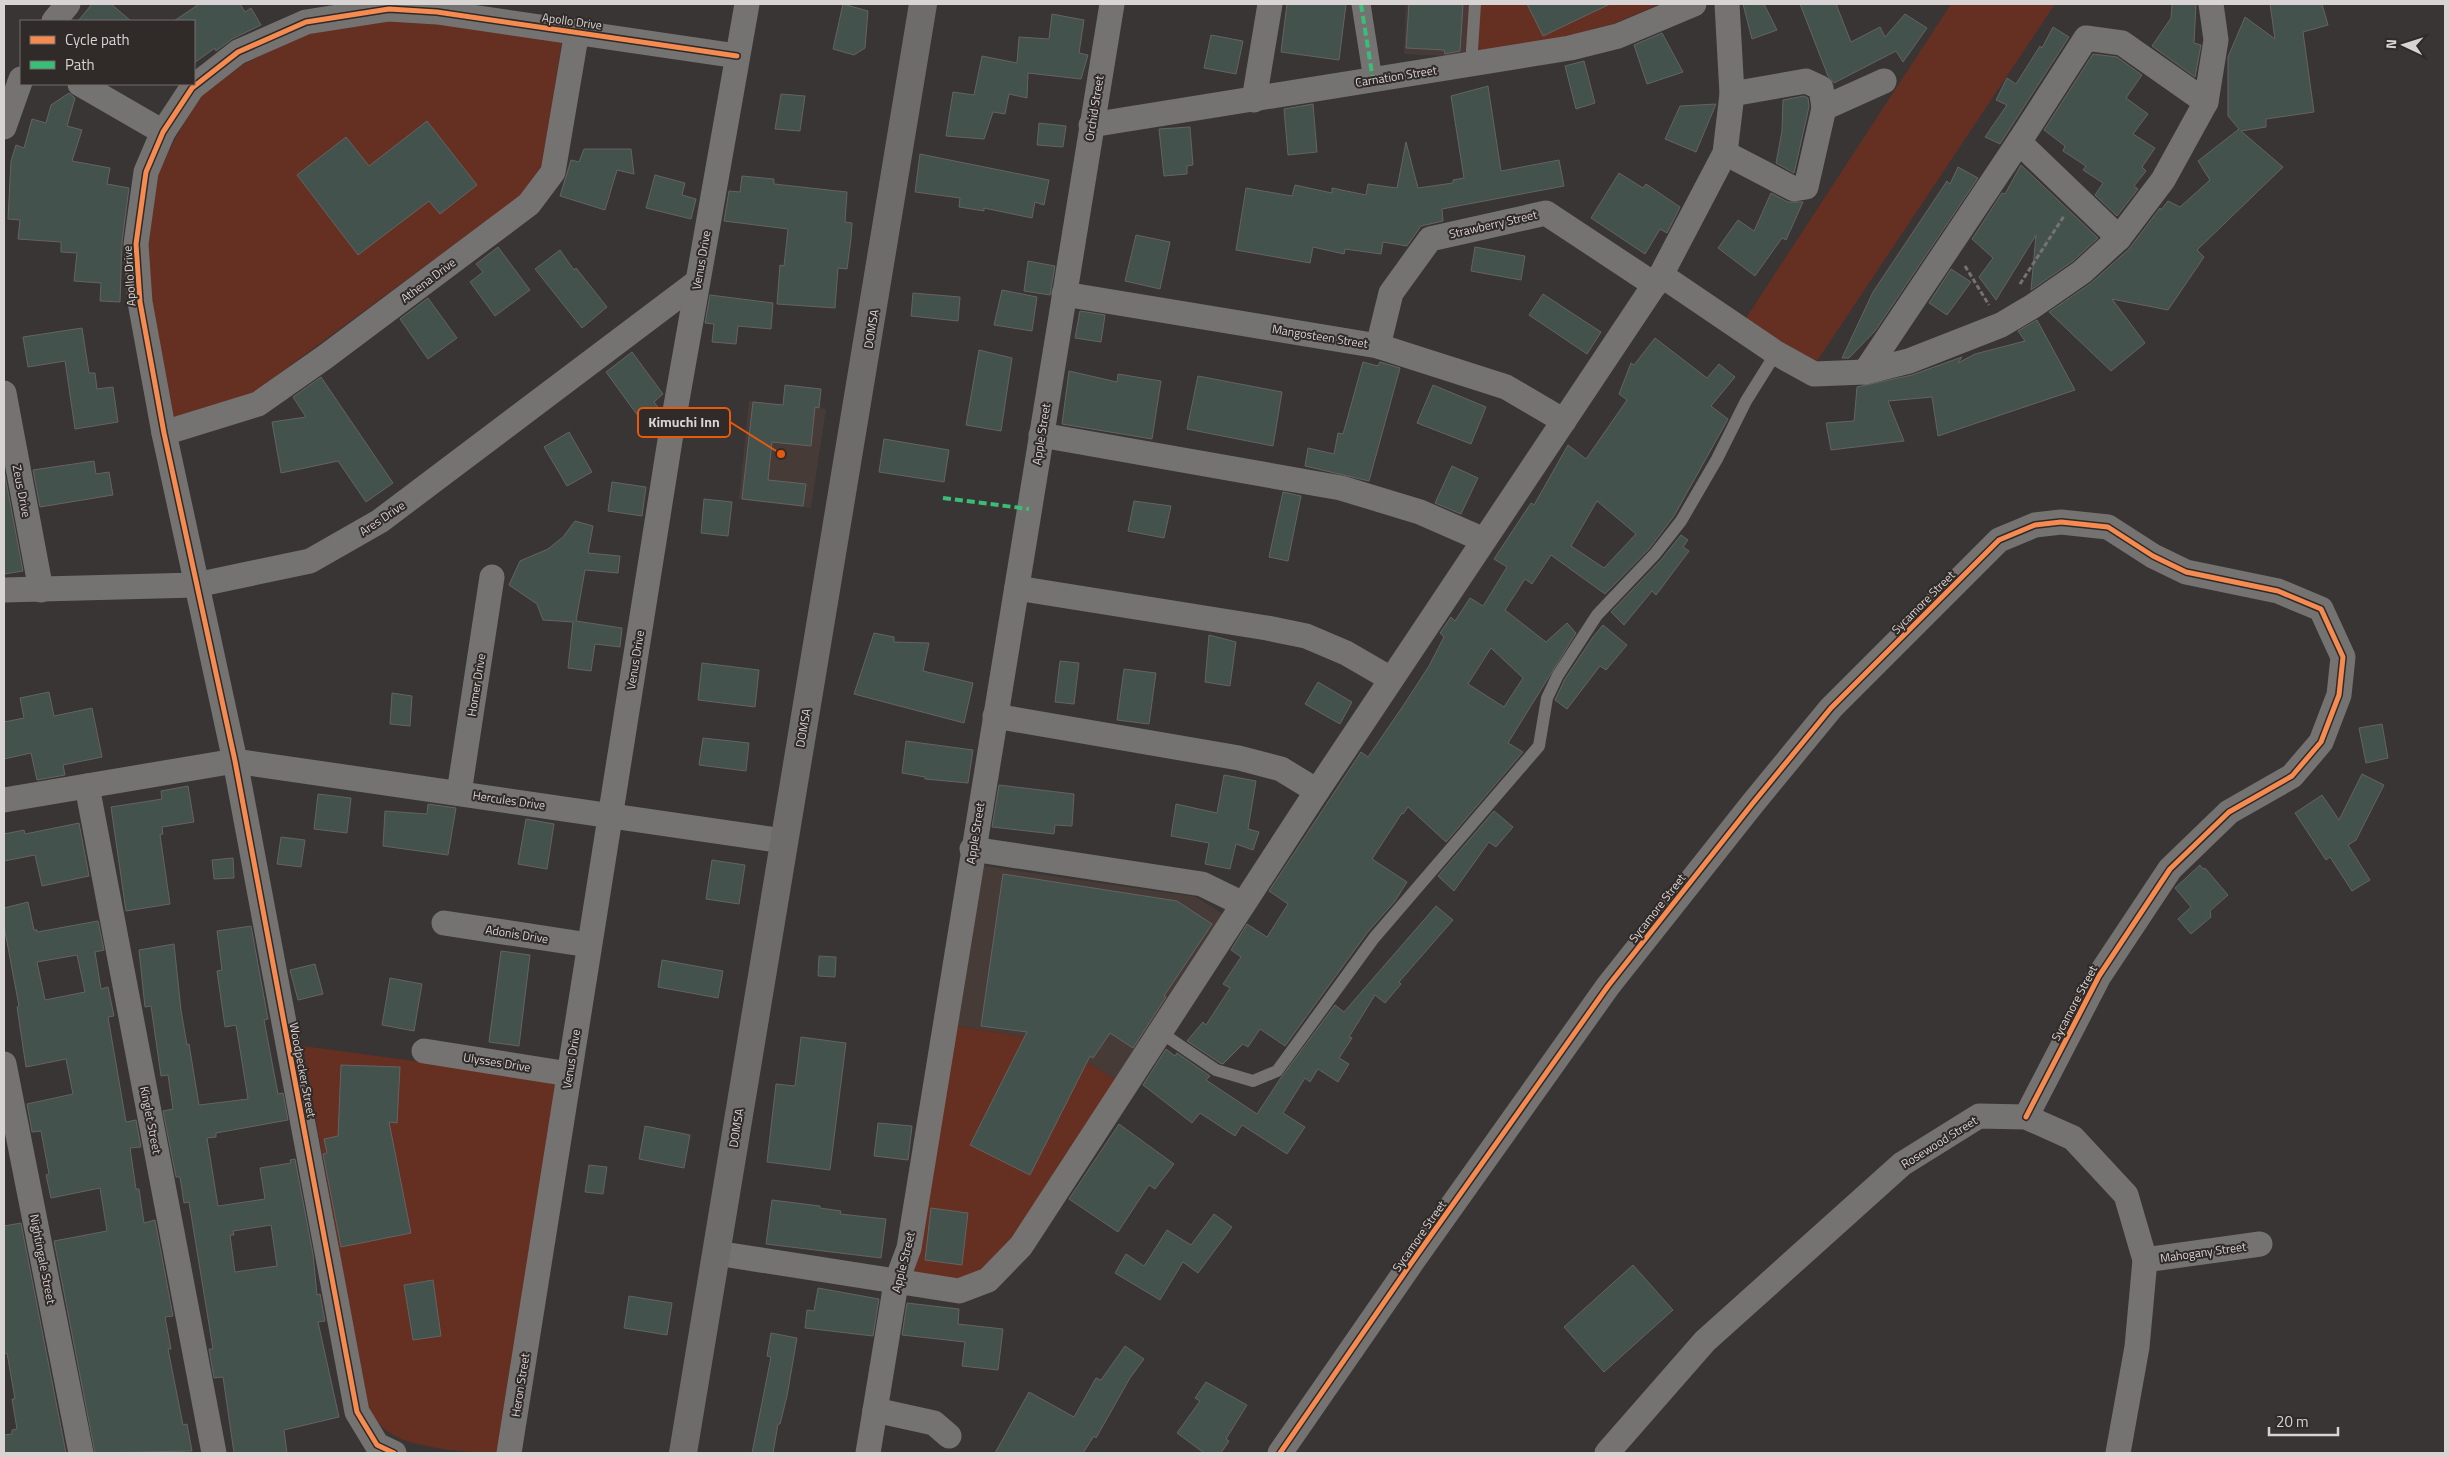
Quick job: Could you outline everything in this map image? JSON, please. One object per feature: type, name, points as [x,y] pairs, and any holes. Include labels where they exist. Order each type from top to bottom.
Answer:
[{"type":"main road","name":"DOMSA","points":[[683,1453],[850,456],[923,4]]},
{"type":"street","points":[[55,20],[68,4]]},
{"type":"street","name":"Venus Drive","points":[[531,1316],[589,945],[697,282],[747,4]]},
{"type":"street","name":"Orchid Street","points":[[1077,212],[1112,4]]},
{"type":"street","points":[[1254,100],[1270,4]]},
{"type":"street","points":[[1361,4],[1373,80]]},
{"type":"street","name":"Carnation Street","points":[[1091,125],[1570,48],[1618,36],[1694,4]]},
{"type":"street","points":[[716,1253],[896,1283],[959,1291],[988,1280],[1021,1246],[1317,791],[1658,280],[1725,153],[1732,83],[1727,4]]},
{"type":"street","name":"Strawberry Street","points":[[1378,346],[1391,293],[1430,238],[1546,212],[1776,353],[1814,374],[1865,372],[1909,360],[2001,325],[2033,306],[2082,272],[2119,238],[2163,180],[2206,102],[2216,40],[2211,4]]},
{"type":"street","name":"Apollo Drive","points":[[217,676],[164,433],[140,302],[136,244],[146,172],[164,132],[192,88],[238,52],[306,22],[389,9],[437,12],[577,31],[737,56]]},
{"type":"street","name":"Athena Drive","points":[[164,433],[258,404],[325,357],[529,204],[553,172],[577,31]]},
{"type":"street","points":[[1865,372],[2019,142],[2086,38],[2122,43],[2206,102]]},
{"type":"street","points":[[1725,153],[1794,189],[1806,187],[1824,108],[1821,88],[1806,81],[1732,83]]},
{"type":"street","points":[[1824,108],[1884,81]]},
{"type":"street","points":[[4,128],[20,82]]},
{"type":"street","points":[[82,85],[164,132]]},
{"type":"street","points":[[2019,142],[2119,238]]},
{"type":"street","name":"Apple Street","points":[[868,1453],[896,1283],[909,1248],[972,849],[1077,212]]},
{"type":"street","name":"Ares Drive","points":[[4,590],[196,584],[310,561],[380,522],[697,282]]},
{"type":"street","name":"Mangosteen Street","points":[[1064,294],[1378,346],[1506,387],[1564,421]]},
{"type":"street","name":"Zeus Drive","points":[[4,393],[41,590]]},
{"type":"street","points":[[1041,435],[1341,488],[1420,512],[1484,540]]},
{"type":"street","name":"Sycamore Street","points":[[1280,1453],[1412,1262],[1608,986],[1747,810],[1825,715],[2000,540],[2035,525],[2061,522],[2108,527],[2153,556],[2186,572],[2278,591],[2321,609],[2343,657],[2339,696],[2321,742],[2292,776],[2229,812],[2170,869],[2099,976],[2026,1116]]},
{"type":"street","name":"Homer Drive","points":[[459,793],[492,577]]},
{"type":"street","points":[[1016,588],[1267,628],[1306,636],[1346,654],[1391,679]]},
{"type":"street","name":"Woodpecker Street","points":[[217,676],[235,761],[356,1412],[377,1445],[394,1453]]},
{"type":"street","points":[[995,716],[1239,758],[1282,769],[1317,791]]},
{"type":"street","name":"Hercules Drive","points":[[4,800],[235,761],[784,841]]},
{"type":"street","name":"Kinglet Street","points":[[87,786],[214,1453]]},
{"type":"street","points":[[972,849],[1202,884],[1244,904]]},
{"type":"street","name":"Adonis Drive","points":[[444,923],[589,945]]},
{"type":"street","name":"Ulysses Drive","points":[[424,1050],[569,1074]]},
{"type":"street","name":"Nightingale Street","points":[[4,1064],[81,1453]]},
{"type":"street","name":"Rosewood Street","points":[[1607,1453],[1705,1341],[1902,1164],[1979,1116],[2026,1116],[2073,1138],[2126,1195],[2145,1260],[2137,1347],[2118,1453]]},
{"type":"street","name":"Mahogany Street","points":[[2145,1260],[2260,1244]]},
{"type":"street","name":"Heron Street","points":[[509,1453],[531,1316]]},
{"type":"street","points":[[875,1410],[934,1423],[949,1436]]},
{"type":"lane","points":[[1471,65],[1475,4]]},
{"type":"lane","points":[[1160,1032],[1216,1070],[1253,1081],[1277,1071],[1386,923],[1539,746],[1547,698],[1558,675],[1597,615],[1655,554],[1681,521],[1717,459],[1746,401],[1776,353]]},
{"type":"path","points":[[2017,288],[2078,197]]},
{"type":"path","points":[[1946,251],[1968,268],[2001,325]]},
{"type":"shaded area","points":[[1406,4],[1468,4],[1465,57],[1404,54]]},
{"type":"shaded area","points":[[1468,4],[1660,4],[1613,24],[1540,43],[1465,57]]},
{"type":"shaded area","points":[[1951,4],[2055,4],[1817,361],[1781,342],[1746,318]]},
{"type":"shaded area","points":[[380,21],[430,23],[562,41],[542,165],[521,195],[253,393],[174,417],[153,311],[148,245],[157,176],[174,141],[200,96],[244,64],[309,32]]},
{"type":"shaded area","points":[[749,401],[826,409],[811,508],[739,499]]},
{"type":"shaded area","points":[[984,866],[1196,897],[1223,914],[1116,1080],[1055,1042],[957,1026]]},
{"type":"shaded area","points":[[957,1026],[1055,1042],[1116,1080],[1012,1239],[979,1271],[956,1279],[913,1274]]},
{"type":"shaded area","points":[[303,1046],[561,1084],[500,1453],[447,1450],[420,1445],[397,1437],[381,1426],[368,1413]]},
{"type":"building","points":[[92,4],[111,4],[130,20],[79,20]]},
{"type":"building","points":[[199,4],[240,4],[245,12],[251,8],[261,25],[232,39],[216,51],[215,48],[195,62],[195,20],[175,20]]},
{"type":"building","points":[[843,4],[868,11],[865,48],[854,55],[833,49]]},
{"type":"building","points":[[1287,4],[1346,4],[1339,60],[1281,52]]},
{"type":"building","points":[[1409,4],[1463,4],[1460,51],[1445,54],[1444,50],[1406,48]]},
{"type":"building","points":[[1527,4],[1610,4],[1543,36]]},
{"type":"building","points":[[1743,4],[1764,4],[1777,30],[1752,39]]},
{"type":"building","points":[[1800,4],[1836,4],[1851,42],[1880,27],[1885,37],[1905,14],[1927,28],[1903,62],[1896,51],[1834,83],[1828,76]]},
{"type":"building","points":[[2172,4],[2196,4],[2194,43],[2201,45],[2195,77],[2152,46],[2171,18]]},
{"type":"building","points":[[2270,4],[2322,4],[2328,25],[2303,32],[2314,112],[2266,119],[2266,127],[2241,131],[2283,167],[2197,250],[2204,257],[2168,310],[2112,299],[2145,343],[2111,371],[2049,312],[2090,284],[2129,249],[2160,208],[2161,210],[2168,201],[2180,207],[2210,180],[2198,161],[2239,129],[2228,116],[2228,57],[2245,17],[2275,39]]},
{"type":"building","points":[[1052,14],[1084,20],[1079,53],[1088,55],[1081,79],[1028,73],[1027,98],[1009,94],[1005,114],[993,112],[984,139],[946,136],[953,92],[974,95],[982,56],[1017,63],[1019,37],[1049,39]]},
{"type":"building","points":[[2053,27],[2069,37],[2000,144],[1985,137],[2007,105],[1996,100],[2007,78],[2016,84],[2040,46],[2042,48]]},
{"type":"building","points":[[1662,33],[1683,72],[1647,84],[1634,45]]},
{"type":"building","points":[[1211,35],[1243,41],[1236,74],[1204,68]]},
{"type":"building","points":[[2093,54],[2117,57],[2142,75],[2126,98],[2148,114],[2133,134],[2155,148],[2142,167],[2146,171],[2134,186],[2138,189],[2117,216],[2095,195],[2103,183],[2083,170],[2086,166],[2063,151],[2065,146],[2044,130]]},
{"type":"building","points":[[1584,61],[1595,103],[1576,109],[1565,66]]},
{"type":"building","points":[[1488,86],[1501,171],[1559,160],[1564,186],[1442,209],[1443,221],[1421,226],[1407,246],[1383,242],[1381,254],[1345,249],[1344,254],[1313,247],[1310,263],[1236,250],[1246,188],[1292,196],[1295,185],[1332,193],[1332,188],[1366,195],[1368,184],[1397,188],[1406,142],[1418,188],[1453,183],[1453,180],[1464,178],[1451,96]]},
{"type":"building","points":[[69,93],[75,98],[67,126],[82,130],[72,161],[110,168],[107,184],[129,188],[122,242],[120,302],[100,301],[101,283],[74,281],[77,253],[61,252],[61,242],[18,239],[20,220],[8,219],[11,161],[16,145],[24,148],[32,119],[46,123],[51,105]]},
{"type":"building","points":[[781,94],[805,96],[800,131],[775,129]]},
{"type":"building","points":[[1804,96],[1808,98],[1809,107],[1794,173],[1776,163],[1782,131],[1783,100]]},
{"type":"building","points":[[1313,104],[1317,152],[1288,155],[1284,109]]},
{"type":"building","points":[[1716,104],[1696,152],[1665,139],[1680,106]]},
{"type":"building","points":[[427,121],[477,185],[440,214],[429,201],[358,255],[297,175],[346,137],[369,166]]},
{"type":"building","points":[[1039,123],[1066,126],[1063,147],[1037,145]]},
{"type":"building","points":[[1190,127],[1193,165],[1187,166],[1187,174],[1164,176],[1159,129]]},
{"type":"building","points":[[584,149],[631,149],[634,174],[617,170],[605,210],[560,196],[571,160],[579,162]]},
{"type":"building","points":[[920,154],[1049,180],[1044,205],[1035,202],[1032,218],[984,208],[984,211],[959,207],[960,198],[915,192]]},
{"type":"building","points":[[2021,165],[2098,238],[2073,261],[2031,290],[2036,235],[1996,300],[1979,277],[1993,258],[1972,239],[2002,193],[2005,194]]},
{"type":"building","points":[[1958,167],[1978,178],[1875,331],[1849,358],[1842,358],[1873,292],[1947,181],[1950,184]]},
{"type":"building","points":[[1619,173],[1643,188],[1646,184],[1680,207],[1667,233],[1660,229],[1645,254],[1591,218]]},
{"type":"building","points":[[655,175],[685,183],[682,195],[696,199],[691,219],[646,208]]},
{"type":"building","points":[[742,176],[774,179],[774,184],[847,192],[845,222],[852,223],[851,239],[847,269],[838,268],[835,308],[777,304],[780,265],[784,266],[788,229],[724,221],[729,191],[740,192]]},
{"type":"building","points":[[1771,193],[1788,202],[1803,202],[1786,240],[1782,238],[1755,276],[1718,248],[1738,220],[1754,231]]},
{"type":"building","points":[[1136,235],[1170,242],[1160,289],[1125,281]]},
{"type":"building","points":[[498,247],[530,290],[495,316],[470,282],[483,272],[476,264]]},
{"type":"building","points":[[1475,247],[1525,256],[1521,280],[1471,271]]},
{"type":"building","points":[[560,250],[574,270],[576,268],[607,307],[582,328],[535,269]]},
{"type":"building","points":[[1028,261],[1055,266],[1050,295],[1024,291]]},
{"type":"building","points":[[1951,269],[1971,282],[1947,315],[1929,303]]},
{"type":"building","points":[[1002,290],[1037,297],[1032,331],[994,325]]},
{"type":"building","points":[[913,293],[960,297],[958,321],[911,316]]},
{"type":"building","points":[[1543,294],[1601,332],[1587,354],[1529,315]]},
{"type":"building","points":[[710,295],[773,303],[771,329],[738,326],[736,344],[712,342],[714,324],[705,323]]},
{"type":"building","points":[[428,298],[457,338],[428,359],[400,319]]},
{"type":"building","points":[[1080,311],[1105,315],[1101,342],[1075,338]]},
{"type":"building","points":[[2037,320],[2075,390],[1938,436],[1932,397],[1888,401],[1904,441],[1831,450],[1826,423],[1854,421],[1857,387],[1912,375],[1962,357],[1958,363],[1975,354],[2025,341],[2018,331]]},
{"type":"building","points":[[82,328],[89,373],[95,373],[97,389],[113,387],[118,422],[75,429],[65,361],[28,367],[23,337]]},
{"type":"building","points":[[1655,338],[1707,378],[1719,364],[1735,377],[1711,406],[1728,419],[1674,516],[1649,549],[1605,594],[1551,555],[1532,584],[1525,579],[1505,610],[1546,642],[1567,623],[1576,633],[1508,743],[1523,752],[1446,842],[1408,807],[1402,813],[1372,859],[1407,882],[1395,901],[1367,933],[1285,1046],[1260,1029],[1248,1047],[1243,1044],[1223,1064],[1220,1063],[1187,1041],[1203,1022],[1206,1025],[1230,988],[1223,984],[1241,957],[1231,950],[1247,924],[1267,937],[1288,904],[1269,891],[1361,752],[1368,757],[1403,706],[1429,666],[1444,637],[1440,633],[1451,617],[1455,621],[1470,598],[1483,606],[1507,567],[1494,559],[1531,503],[1534,505],[1568,445],[1586,459],[1627,400],[1619,394],[1631,363],[1634,365]],"holes":[[[1597,501],[1636,534],[1604,568],[1571,546]],[[1491,648],[1523,678],[1504,707],[1468,684]]]},
{"type":"building","points":[[979,350],[1012,358],[1001,431],[966,425]]},
{"type":"building","points":[[632,352],[663,394],[654,402],[661,411],[659,417],[646,427],[606,372]]},
{"type":"building","points":[[1363,362],[1378,366],[1380,362],[1400,368],[1369,481],[1305,466],[1308,448],[1334,454],[1338,433],[1343,434]]},
{"type":"building","points":[[1069,371],[1117,382],[1118,374],[1161,381],[1152,439],[1062,424]]},
{"type":"building","points":[[1198,376],[1282,392],[1273,446],[1187,429]]},
{"type":"building","points":[[321,377],[393,483],[366,502],[338,461],[281,473],[272,422],[306,417],[293,397]]},
{"type":"building","points":[[785,385],[821,389],[819,408],[815,407],[811,446],[772,442],[768,480],[806,484],[803,506],[742,499],[753,402],[783,405]]},
{"type":"building","points":[[1433,385],[1486,407],[1471,444],[1417,423]]},
{"type":"building","points":[[569,432],[592,472],[567,486],[544,447]]},
{"type":"building","points":[[884,439],[949,450],[944,482],[879,472]]},
{"type":"building","points":[[94,461],[96,474],[109,472],[113,495],[40,507],[33,470]]},
{"type":"building","points":[[1452,466],[1478,478],[1461,514],[1435,503]]},
{"type":"building","points":[[4,470],[23,571],[4,574]]},
{"type":"building","points":[[612,482],[646,487],[642,516],[608,511]]},
{"type":"building","points":[[1283,492],[1301,496],[1288,561],[1269,557]]},
{"type":"building","points":[[704,499],[732,502],[728,536],[701,533]]},
{"type":"building","points":[[1134,501],[1171,506],[1164,538],[1128,531]]},
{"type":"building","points":[[575,521],[593,526],[588,553],[620,556],[618,573],[585,570],[576,621],[622,628],[620,647],[595,644],[591,671],[568,668],[573,622],[543,620],[537,604],[509,585],[520,561],[548,549],[563,537]]},
{"type":"building","points":[[1681,535],[1688,540],[1683,547],[1689,551],[1656,595],[1652,591],[1624,625],[1611,612],[1661,560]]},
{"type":"building","points":[[1603,625],[1627,645],[1606,670],[1600,666],[1567,709],[1555,700],[1565,679]]},
{"type":"building","points":[[874,633],[894,637],[894,642],[929,643],[923,671],[973,683],[964,723],[854,694]]},
{"type":"building","points":[[1209,635],[1236,642],[1230,686],[1205,682]]},
{"type":"building","points":[[1060,661],[1079,663],[1074,704],[1055,702]]},
{"type":"building","points":[[702,663],[759,670],[755,707],[698,700]]},
{"type":"building","points":[[1124,669],[1156,673],[1149,724],[1117,720]]},
{"type":"building","points":[[1318,682],[1352,702],[1340,724],[1305,704]]},
{"type":"building","points":[[49,692],[54,716],[92,708],[102,757],[63,765],[65,775],[37,780],[31,753],[4,759],[4,722],[24,718],[20,698]]},
{"type":"building","points":[[392,693],[412,696],[410,726],[390,724]]},
{"type":"building","points":[[2382,724],[2388,758],[2366,763],[2359,728]]},
{"type":"building","points":[[703,738],[749,743],[746,771],[699,765]]},
{"type":"building","points":[[906,741],[973,750],[968,783],[925,779],[925,777],[902,773]]},
{"type":"building","points":[[2362,774],[2384,785],[2356,840],[2348,845],[2370,880],[2352,891],[2330,857],[2326,860],[2295,813],[2322,795],[2339,820]]},
{"type":"building","points":[[1224,775],[1256,781],[1248,829],[1259,832],[1253,850],[1236,844],[1230,869],[1205,864],[1209,843],[1171,836],[1176,804],[1217,813]]},
{"type":"building","points":[[999,785],[1074,794],[1072,826],[1055,825],[1054,834],[992,827]]},
{"type":"building","points":[[188,786],[194,822],[162,827],[163,834],[160,835],[170,904],[126,911],[111,807],[162,799],[161,791]]},
{"type":"building","points":[[318,794],[351,798],[347,833],[314,829]]},
{"type":"building","points":[[428,804],[456,808],[448,855],[383,846],[385,811],[427,814]]},
{"type":"building","points":[[1494,811],[1513,827],[1496,847],[1489,842],[1454,891],[1438,876]]},
{"type":"building","points":[[526,819],[554,824],[547,869],[518,864]]},
{"type":"building","points":[[79,823],[89,876],[42,886],[35,855],[4,861],[4,834],[24,830],[25,834]]},
{"type":"building","points":[[281,837],[305,840],[301,867],[277,864]]},
{"type":"building","points":[[233,858],[234,878],[214,879],[212,860]]},
{"type":"building","points":[[712,860],[745,865],[739,904],[706,899]]},
{"type":"building","points":[[2200,865],[2203,869],[2205,868],[2228,895],[2210,911],[2211,917],[2191,934],[2178,919],[2191,907],[2175,888]]},
{"type":"building","points":[[1003,874],[1177,901],[1212,924],[1164,996],[1166,997],[1133,1048],[1110,1033],[1093,1058],[1090,1056],[1030,1175],[970,1145],[1027,1032],[981,1026]]},
{"type":"building","points":[[28,902],[34,930],[37,930],[37,932],[98,921],[104,950],[95,952],[101,989],[108,987],[114,1016],[108,1017],[126,1122],[136,1120],[141,1147],[130,1148],[136,1189],[139,1189],[144,1223],[155,1220],[173,1316],[165,1317],[171,1349],[168,1349],[183,1425],[187,1424],[192,1451],[95,1453],[54,1241],[107,1231],[100,1188],[51,1198],[46,1175],[49,1174],[41,1131],[32,1132],[27,1104],[73,1094],[66,1059],[26,1067],[17,1007],[19,1006],[4,926],[4,908]],"holes":[[[77,955],[85,992],[45,1000],[37,962]]]},
{"type":"building","points":[[1436,906],[1453,920],[1399,982],[1401,984],[1385,1003],[1375,995],[1349,1037],[1352,1038],[1339,1058],[1349,1064],[1338,1082],[1318,1069],[1310,1082],[1305,1078],[1283,1113],[1305,1127],[1287,1154],[1242,1125],[1235,1136],[1200,1113],[1192,1123],[1143,1085],[1166,1049],[1175,1056],[1177,1053],[1210,1076],[1206,1080],[1257,1114],[1280,1079],[1335,1005],[1344,1012]]},
{"type":"building","points":[[251,926],[268,1019],[264,1020],[278,1094],[283,1093],[288,1120],[216,1133],[216,1137],[207,1138],[218,1206],[265,1199],[260,1168],[291,1163],[290,1160],[295,1159],[313,1254],[317,1295],[320,1294],[325,1321],[318,1322],[339,1417],[284,1430],[287,1453],[234,1453],[223,1377],[214,1378],[209,1349],[213,1349],[189,1202],[184,1203],[180,1177],[176,1177],[163,1111],[173,1109],[168,1075],[161,1076],[151,1006],[145,1007],[139,950],[174,944],[181,1010],[187,1045],[189,1044],[199,1105],[248,1099],[236,1025],[225,1027],[217,971],[222,970],[217,931]],"holes":[[[271,1225],[277,1266],[235,1272],[230,1235],[234,1235],[233,1231]]]},
{"type":"building","points":[[501,951],[530,955],[519,1046],[489,1042]]},
{"type":"building","points":[[819,956],[836,957],[835,977],[818,976]]},
{"type":"building","points":[[662,960],[723,971],[718,998],[658,987]]},
{"type":"building","points":[[315,964],[323,994],[298,1000],[290,970]]},
{"type":"building","points":[[390,978],[422,984],[414,1031],[382,1025]]},
{"type":"building","points":[[801,1037],[846,1043],[830,1170],[767,1162],[776,1084],[795,1086]]},
{"type":"building","points":[[341,1065],[400,1067],[397,1123],[389,1122],[411,1233],[341,1247],[323,1154],[327,1153],[324,1139],[338,1136]]},
{"type":"building","points":[[878,1123],[912,1126],[908,1160],[874,1156]]},
{"type":"building","points":[[1119,1124],[1174,1164],[1155,1189],[1149,1185],[1118,1232],[1069,1199]]},
{"type":"building","points":[[645,1126],[690,1135],[684,1168],[639,1159]]},
{"type":"building","points":[[589,1165],[607,1167],[603,1194],[585,1192]]},
{"type":"building","points":[[772,1200],[820,1206],[820,1208],[841,1211],[840,1214],[886,1219],[881,1258],[766,1244]]},
{"type":"building","points":[[931,1208],[968,1213],[962,1265],[925,1260]]},
{"type":"building","points":[[1214,1214],[1232,1227],[1198,1273],[1183,1262],[1160,1300],[1115,1273],[1126,1254],[1144,1266],[1167,1230],[1191,1245]]},
{"type":"building","points":[[21,1223],[66,1453],[4,1453],[4,1435],[12,1434],[12,1430],[17,1429],[12,1399],[15,1399],[7,1353],[4,1354],[4,1226]]},
{"type":"building","points":[[1633,1265],[1673,1310],[1604,1372],[1564,1327]]},
{"type":"building","points":[[433,1280],[441,1336],[413,1340],[404,1285]]},
{"type":"building","points":[[818,1288],[879,1299],[873,1336],[805,1328],[807,1310],[814,1311]]},
{"type":"building","points":[[629,1296],[672,1303],[667,1335],[624,1328]]},
{"type":"building","points":[[907,1303],[959,1309],[958,1324],[1003,1329],[998,1370],[962,1366],[965,1342],[902,1335]]},
{"type":"building","points":[[771,1333],[797,1338],[787,1396],[780,1424],[778,1424],[773,1453],[752,1453],[771,1357],[767,1356]]},
{"type":"building","points":[[1125,1346],[1144,1359],[1130,1378],[1096,1438],[1094,1436],[1083,1453],[995,1453],[1029,1392],[1074,1417],[1096,1378],[1101,1380]]},
{"type":"building","points":[[1206,1382],[1247,1405],[1226,1439],[1229,1441],[1221,1453],[1204,1453],[1177,1433],[1200,1401],[1195,1398]]},
{"type":"marked path","points":[[1361,4],[1373,80]]},
{"type":"marked path","points":[[943,498],[1029,509]]},
{"type":"cycle path","points":[[394,1453],[377,1445],[357,1412],[235,761],[164,433],[140,302],[136,244],[146,172],[163,132],[192,88],[238,52],[306,22],[389,9],[437,12],[737,56]]},
{"type":"cycle path","points":[[1280,1453],[1412,1262],[1608,986],[1831,708],[1999,540],[2035,525],[2061,522],[2108,527],[2153,556],[2186,572],[2278,591],[2321,609],[2343,657],[2339,695],[2321,742],[2292,776],[2229,812],[2170,869],[2099,976],[2026,1117]]},
{"type":"place","name":"Kimuchi Inn","points":[[781,454]]}]
